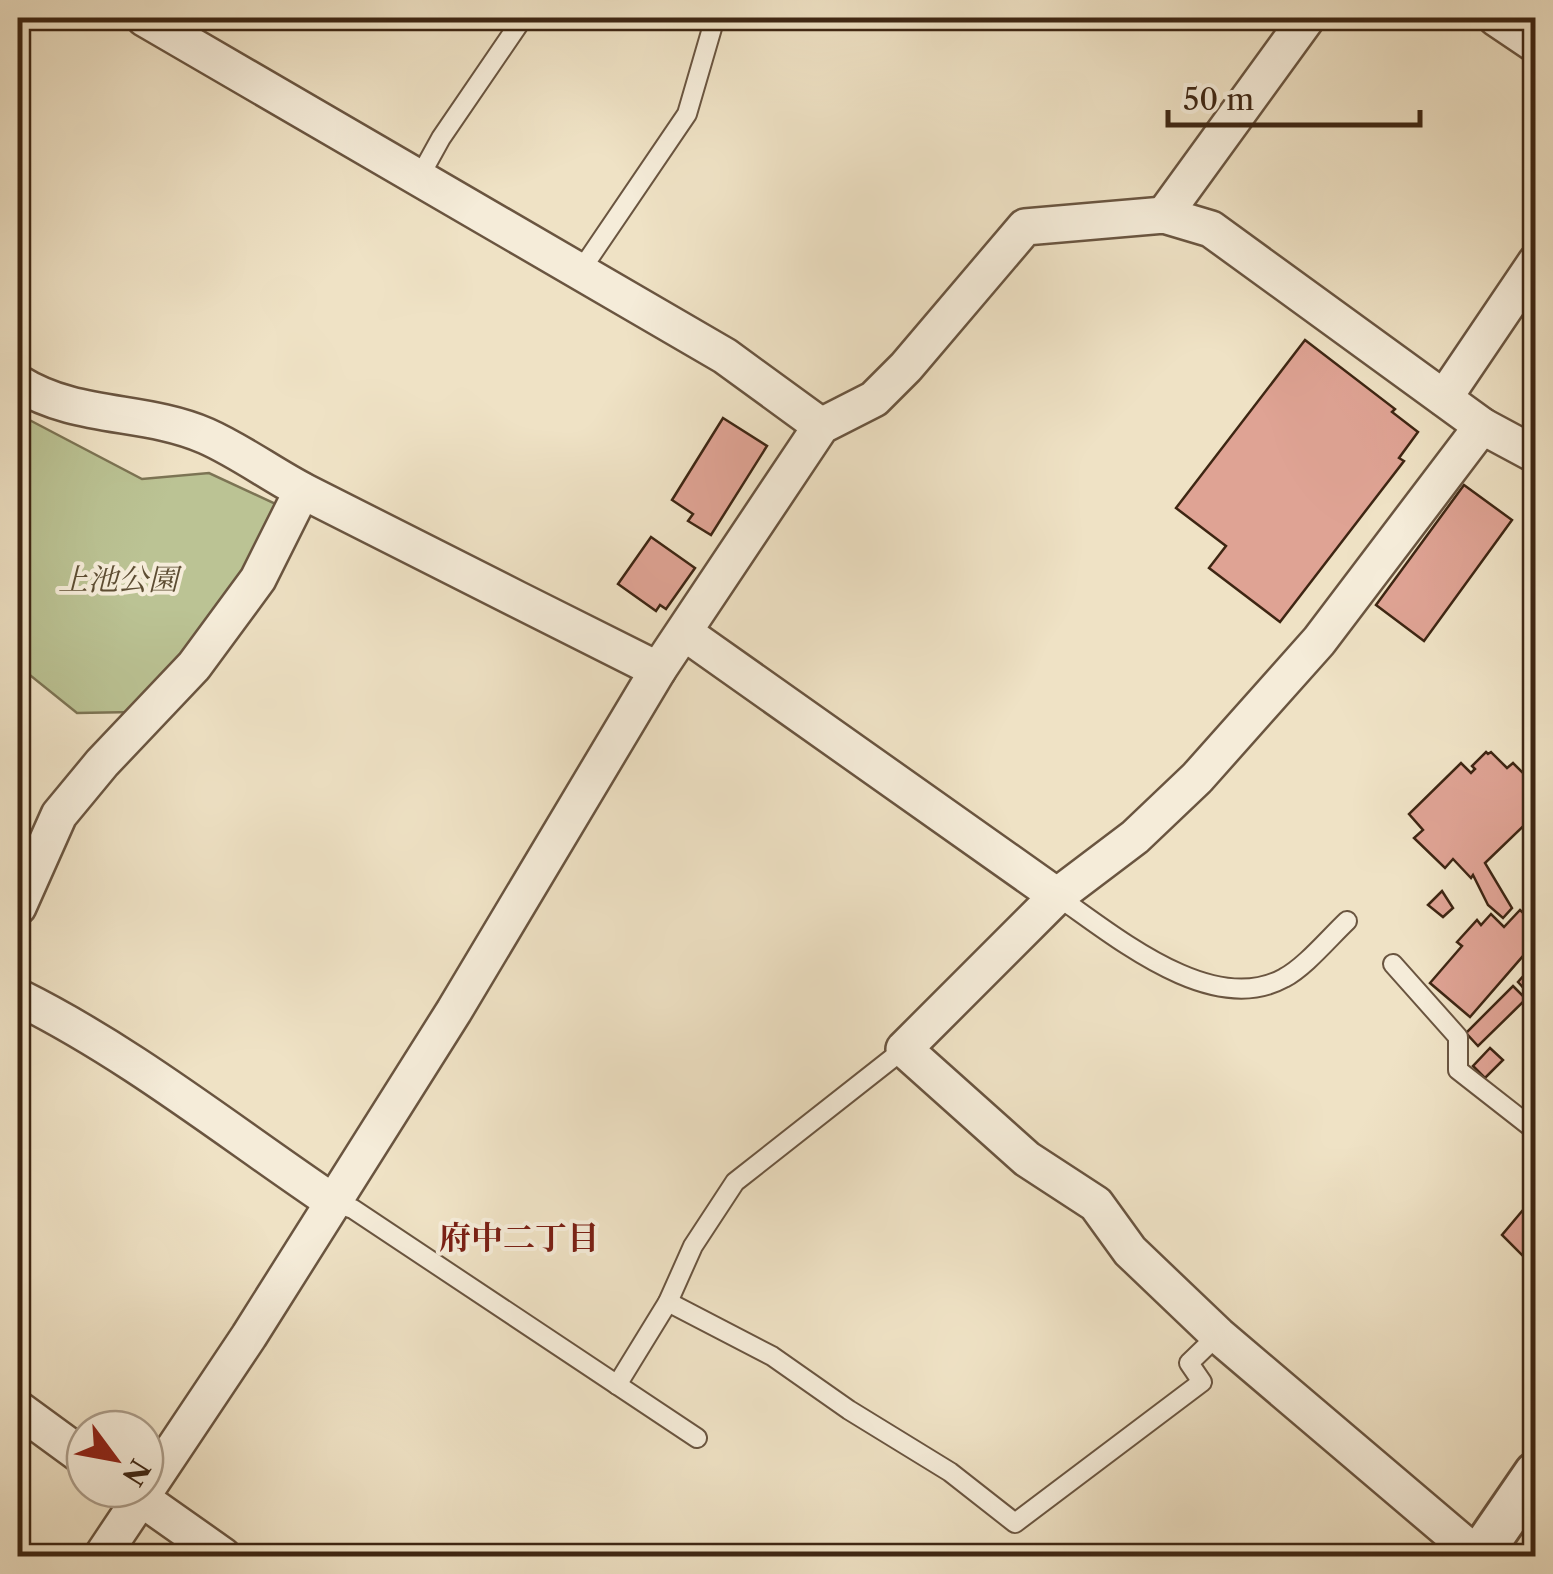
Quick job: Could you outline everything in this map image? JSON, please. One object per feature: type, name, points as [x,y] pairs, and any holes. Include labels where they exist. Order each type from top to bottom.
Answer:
[{"type":"street","points":[[144,18],[725,356],[821,426]]},
{"type":"street","points":[[1164,215],[1306,18]]},
{"type":"street","points":[[1496,18],[1536,45]]},
{"type":"street","points":[[165,1448],[334,1202],[454,1011],[658,670],[821,426],[874,399],[916,356],[1025,227],[1164,215],[1211,229],[1482,426],[1536,455]]},
{"type":"street","points":[[1444,398],[1536,262]]},
{"type":"street","points":[[18,382],[42,398],[83,410],[161,422],[206,436],[302,491],[658,670]]},
{"type":"street","points":[[1482,426],[1319,640],[1197,778],[1136,838],[1058,896],[904,1049],[1027,1159],[1096,1204],[1130,1251],[1218,1335],[1478,1556],[1536,1473]]},
{"type":"street","points":[[18,907],[59,815],[102,762],[194,666],[258,579],[302,491]]},
{"type":"street","points":[[685,633],[1058,896]]},
{"type":"street","points":[[18,998],[84,1031],[142,1068],[334,1202]]},
{"type":"street","points":[[18,1409],[65,1443]]},
{"type":"street","points":[[102,1556],[126,1509]]},
{"type":"street","points":[[157,1509],[223,1556]]},
{"type":"lane","points":[[420,176],[441,138],[523,18]]},
{"type":"lane","points":[[581,270],[687,114],[715,18]]},
{"type":"lane","points":[[1058,896],[1129,946],[1206,986],[1248,990],[1285,978],[1347,922]]},
{"type":"lane","points":[[1393,964],[1458,1037],[1458,1070],[1536,1131]]},
{"type":"lane","points":[[617,1385],[668,1302],[693,1246],[735,1182],[904,1049]]},
{"type":"lane","points":[[334,1202],[353,1209],[697,1438]]},
{"type":"lane","points":[[668,1302],[772,1356],[950,1472],[1014,1524],[1202,1382],[1189,1363],[1218,1335]]},
{"type":"green space","name":"上池公園","points":[[18,414],[142,479],[209,473],[278,505],[235,588],[208,627],[134,712],[77,713],[18,661]]},
{"type":"building","points":[[1305,340],[1395,409],[1392,412],[1418,432],[1399,458],[1404,461],[1280,622],[1209,568],[1226,546],[1176,508]]},
{"type":"building","points":[[723,418],[767,446],[711,535],[688,521],[693,514],[672,500]]},
{"type":"building","points":[[1464,485],[1512,520],[1424,641],[1376,605]]},
{"type":"building","points":[[651,537],[695,568],[666,609],[660,605],[656,611],[618,584]]},
{"type":"building","points":[[1491,752],[1507,768],[1513,763],[1536,786],[1531,791],[1536,796],[1536,814],[1485,863],[1512,908],[1503,918],[1488,905],[1473,875],[1471,878],[1453,859],[1445,868],[1414,838],[1423,830],[1409,814],[1461,763],[1471,773],[1475,769],[1472,766]]},
{"type":"building","points":[[1442,891],[1453,908],[1443,917],[1428,905]]},
{"type":"building","points":[[1520,910],[1536,925],[1536,941],[1470,1017],[1430,983],[1462,946],[1457,942],[1477,920],[1481,925],[1491,914],[1504,927]]},
{"type":"building","points":[[1532,966],[1536,969],[1536,989],[1530,995],[1518,982]]},
{"type":"building","points":[[1513,986],[1526,999],[1478,1046],[1466,1033]]},
{"type":"building","points":[[1490,1048],[1503,1060],[1485,1078],[1473,1066]]},
{"type":"building","points":[[1528,1204],[1536,1210],[1536,1261],[1532,1265],[1502,1235]]},
{"type":"district","name":"府中二丁目","points":[[519,1237]]}]
